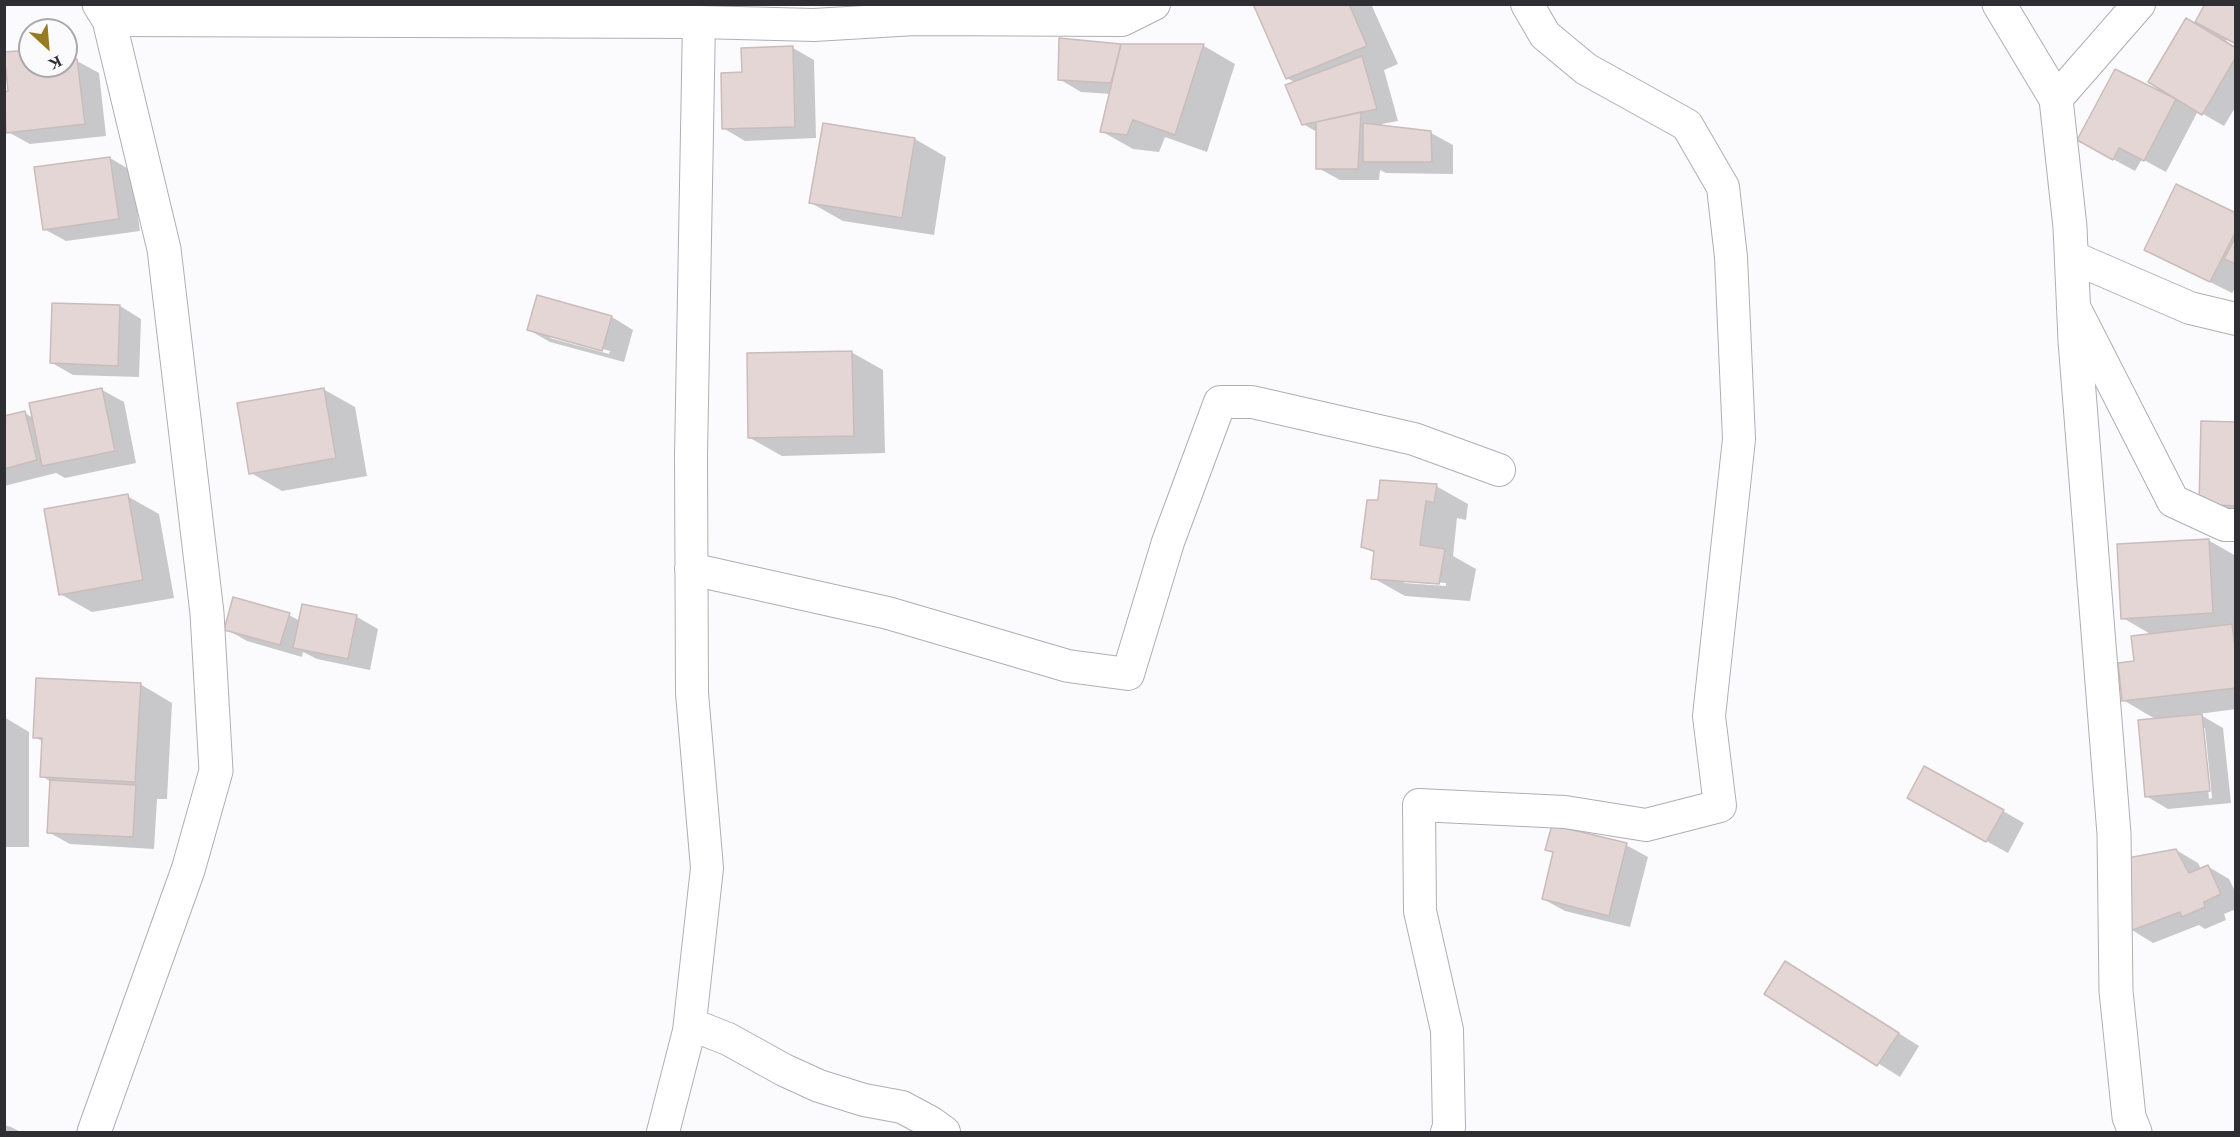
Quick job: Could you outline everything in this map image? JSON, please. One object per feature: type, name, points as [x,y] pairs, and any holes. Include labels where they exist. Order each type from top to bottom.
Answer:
[{"type":"street","points":[[94,1132],[188,870],[216,771],[207,613],[164,249],[104,12],[813,24],[914,12],[1122,20],[1154,4]]},
{"type":"street","points":[[1447,1132],[1449,1127],[1447,1030],[1420,911],[1419,805],[1565,812],[1646,825],[1720,806],[1709,716],[1739,439],[1731,257],[1723,187],[1687,125],[1586,69],[1545,35],[1527,4]]},
{"type":"street","points":[[2000,4],[2056,99],[2072,257],[2073,305],[2114,834],[2116,991],[2129,1117],[2135,1132]]},
{"type":"street","points":[[2056,99],[2139,4]]},
{"type":"street","points":[[663,1132],[690,1024],[707,868],[692,693],[691,456],[699,22]]},
{"type":"street","points":[[2072,257],[2190,308],[2235,319]]},
{"type":"street","points":[[2073,305],[2173,501],[2225,525],[2235,525]]},
{"type":"street","points":[[691,569],[888,613],[1068,666],[1128,674],[1168,542],[1220,402],[1252,402],[1414,439],[1499,470]]},
{"type":"street","points":[[690,1024],[728,1039],[784,1070],[819,1086],[864,1100],[902,1107],[944,1132]]},
{"type":"building","points":[[1253,4],[1349,4],[1367,46],[1286,79]]},
{"type":"building","points":[[2205,4],[2236,4],[2236,44],[2195,22]]},
{"type":"building","points":[[2186,18],[2236,48],[2236,57],[2202,115],[2148,82]]},
{"type":"building","points":[[1059,38],[1121,44],[1111,83],[1058,80]]},
{"type":"building","points":[[1121,44],[1204,44],[1175,135],[1133,120],[1127,135],[1100,132]]},
{"type":"building","points":[[793,46],[795,127],[722,129],[721,73],[742,72],[741,48]]},
{"type":"building","points":[[18,51],[18,78],[78,78],[78,67],[85,124],[6,133],[4,92],[8,91],[4,52]]},
{"type":"building","points":[[1362,56],[1377,109],[1302,125],[1285,85]]},
{"type":"building","points":[[2115,69],[2176,99],[2144,161],[2119,148],[2113,160],[2077,140]]},
{"type":"building","points":[[1361,112],[1358,169],[1316,169],[1316,122]]},
{"type":"building","points":[[823,123],[915,138],[902,218],[809,203]]},
{"type":"building","points":[[1363,123],[1431,131],[1432,162],[1363,162]]},
{"type":"building","points":[[110,157],[119,219],[43,230],[34,167]]},
{"type":"building","points":[[2176,184],[2236,213],[2236,231],[2210,282],[2144,250]]},
{"type":"building","points":[[2236,236],[2236,264],[2224,259]]},
{"type":"building","points":[[537,295],[612,316],[602,351],[527,330]]},
{"type":"building","points":[[52,303],[120,305],[118,366],[50,363]]},
{"type":"building","points":[[852,351],[854,436],[748,438],[747,353]]},
{"type":"building","points":[[102,388],[115,451],[42,466],[29,403]]},
{"type":"building","points":[[324,388],[336,458],[249,474],[237,403]]},
{"type":"building","points":[[25,411],[37,460],[4,469],[4,416]]},
{"type":"building","points":[[2201,421],[2236,422],[2236,506],[2199,504]]},
{"type":"building","points":[[1380,480],[1437,484],[1434,503],[1426,501],[1420,545],[1445,549],[1439,584],[1371,579],[1374,551],[1361,547],[1367,500],[1378,500]]},
{"type":"building","points":[[128,494],[143,580],[59,595],[44,509]]},
{"type":"building","points":[[2209,539],[2213,613],[2121,619],[2117,544]]},
{"type":"building","points":[[233,597],[290,613],[280,645],[224,630]]},
{"type":"building","points":[[302,604],[357,615],[348,659],[293,648]]},
{"type":"building","points":[[2232,624],[2236,654],[2236,688],[2122,701],[2118,663],[2134,661],[2131,636]]},
{"type":"building","points":[[36,678],[141,683],[135,782],[40,777],[42,738],[33,738]]},
{"type":"building","points":[[2202,714],[2210,791],[2145,797],[2138,720]]},
{"type":"building","points":[[1924,766],[2004,810],[1986,842],[1907,798]]},
{"type":"building","points":[[50,780],[136,785],[133,837],[47,833]]},
{"type":"building","points":[[1552,825],[1627,843],[1609,916],[1542,899],[1553,852],[1545,850]]},
{"type":"building","points":[[2176,849],[2189,873],[2208,865],[2221,894],[2204,902],[2205,907],[2182,917],[2180,912],[2130,931],[2122,859]]},
{"type":"building","points":[[1785,961],[1899,1033],[1877,1066],[1764,994]]}]
